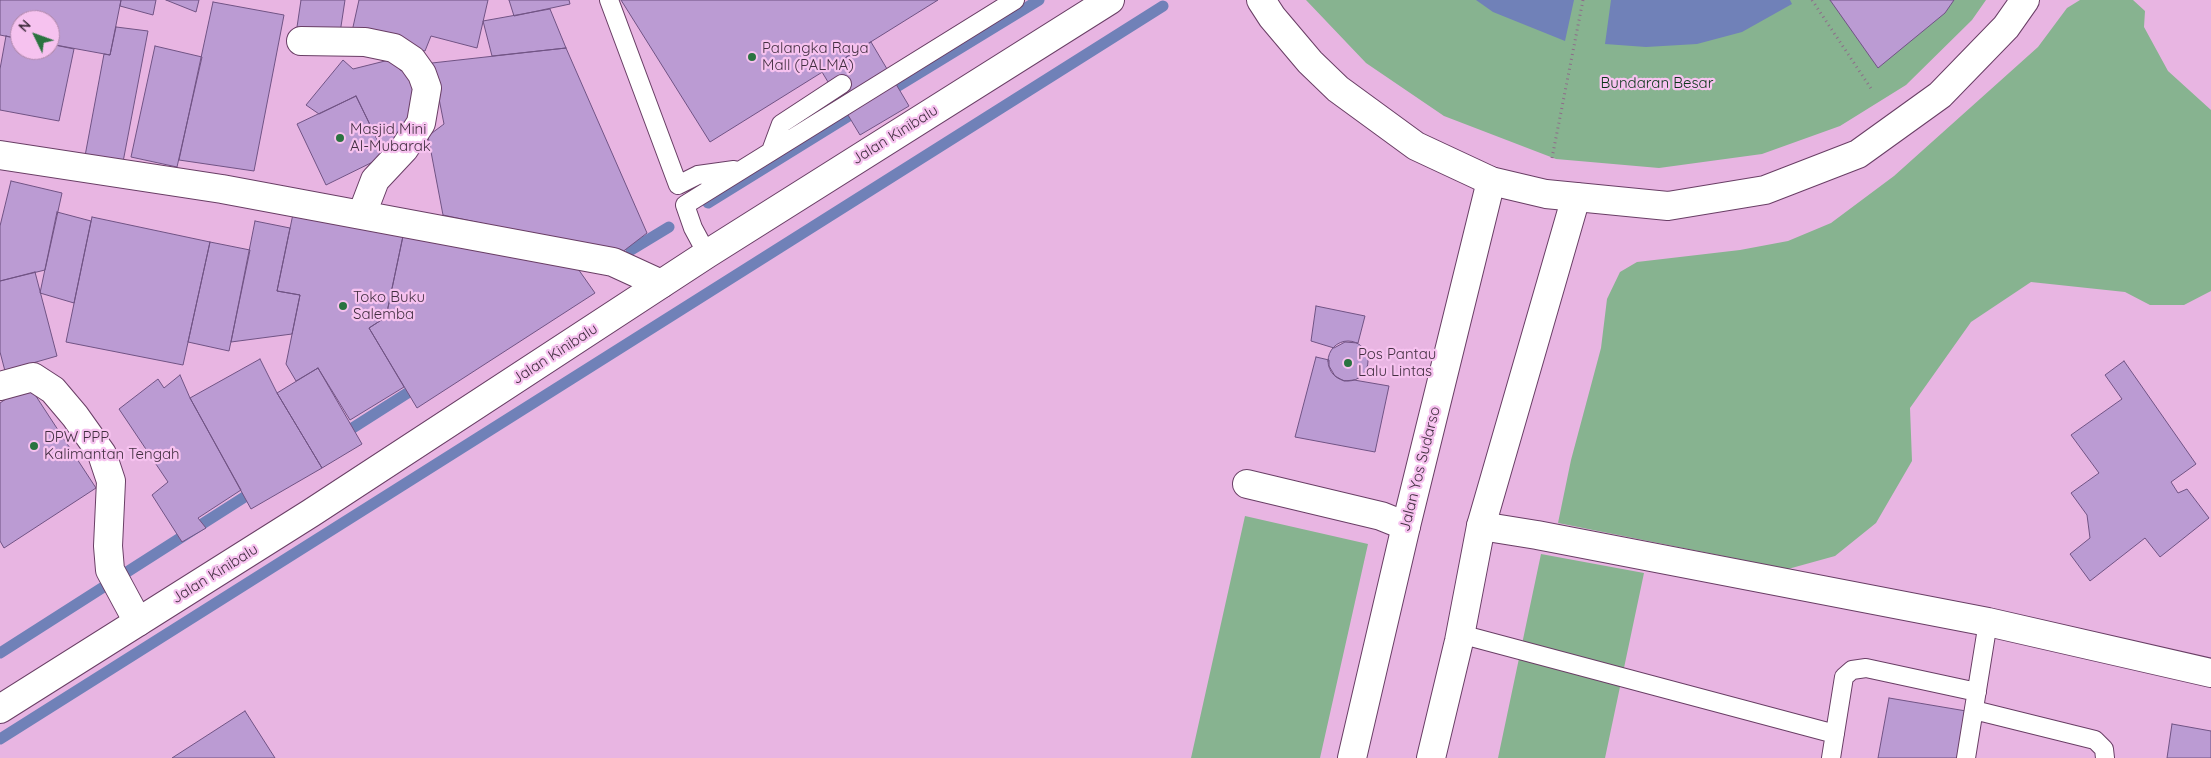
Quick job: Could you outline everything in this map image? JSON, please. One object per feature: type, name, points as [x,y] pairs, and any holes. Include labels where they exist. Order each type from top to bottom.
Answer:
[{"type":"main road","name":"Jalan Kinibalu","points":[[0,709],[312,513],[707,254],[1110,0]]},
{"type":"main road","points":[[1261,0],[1272,17],[1310,62],[1338,89],[1416,146],[1492,181],[1546,194],[1668,206],[1765,190],[1858,154],[1940,95],[2006,27],[2025,0]]},
{"type":"main road","points":[[301,41],[365,42],[394,48],[412,60],[422,74],[428,88],[421,123],[404,149],[375,180],[362,214]]},
{"type":"main road","points":[[0,155],[222,189],[613,262],[661,284]]},
{"type":"main road","name":"Jalan Yos Sudarso","points":[[1352,758],[1406,526],[1492,181]]},
{"type":"main road","points":[[1431,758],[1460,634],[1481,526],[1576,197]]},
{"type":"main road","points":[[0,386],[33,378],[52,390],[75,416],[102,454],[111,481],[108,546],[110,570],[138,622]]},
{"type":"main road","points":[[1248,484],[1381,516],[1406,526]]},
{"type":"main road","points":[[1481,526],[1537,535],[1988,622],[2211,673]]},
{"type":"lane","points":[[609,0],[678,185],[698,175],[743,169]]},
{"type":"lane","points":[[707,254],[692,228],[685,205],[1015,0]]},
{"type":"lane","points":[[771,151],[781,124],[842,84]]},
{"type":"lane","points":[[1966,758],[1988,622]]},
{"type":"lane","points":[[1460,634],[1835,734]]},
{"type":"lane","points":[[1831,758],[1844,677],[1852,670],[1866,668],[1977,692]]},
{"type":"lane","points":[[1974,710],[2095,740],[2104,749],[2106,758]]},
{"type":"path","points":[[1552,158],[1583,0]]},
{"type":"path","points":[[1812,0],[1872,90]]},
{"type":"green space","name":"Bundaran Besar","points":[[1306,0],[1986,0],[1972,20],[1906,85],[1840,126],[1762,154],[1659,168],[1556,159],[1444,116],[1366,63]]},
{"type":"green space","points":[[2080,0],[2133,0],[2145,11],[2144,27],[2168,71],[2211,110],[2211,291],[2184,305],[2150,305],[2125,292],[2031,282],[1971,322],[1910,408],[1912,461],[1876,523],[1835,556],[1788,569],[1558,523],[1571,460],[1601,348],[1607,299],[1620,272],[1637,262],[1740,250],[1788,241],[1831,223],[1894,176],[2038,47],[2067,8]]},
{"type":"green space","points":[[1245,516],[1368,544],[1320,758],[1191,758]]},
{"type":"green space","points":[[1541,554],[1644,573],[1605,758],[1498,758]]},
{"type":"water","points":[[1476,0],[1574,0],[1565,41],[1493,12]]},
{"type":"water","points":[[1611,0],[1790,0],[1792,4],[1742,32],[1697,44],[1646,47],[1605,44]]},
{"type":"building","points":[[0,0],[121,0],[110,55],[60,46],[60,10],[10,10],[10,37],[0,35]]},
{"type":"building","points":[[121,0],[156,0],[153,15],[120,6]]},
{"type":"building","points":[[166,0],[199,0],[196,12]]},
{"type":"building","points":[[301,0],[345,0],[340,33],[297,27]]},
{"type":"building","points":[[359,0],[488,0],[477,48],[431,36],[425,51],[351,36]]},
{"type":"building","points":[[509,0],[569,0],[570,4],[514,16]]},
{"type":"building","name":"Palangka Raya Mall (PALMA)","points":[[621,0],[938,0],[710,142]]},
{"type":"building","points":[[1830,0],[1954,0],[1945,13],[1878,68]]},
{"type":"building","points":[[213,2],[284,15],[254,171],[179,160]]},
{"type":"building","points":[[550,9],[566,48],[492,56],[483,21]]},
{"type":"building","points":[[116,27],[148,31],[123,162],[85,156],[104,54],[110,55]]},
{"type":"building","points":[[6,36],[10,37],[10,60],[60,60],[60,46],[74,49],[59,121],[0,110],[0,69]]},
{"type":"building","points":[[871,42],[909,106],[860,135],[822,72]]},
{"type":"building","points":[[155,46],[202,57],[177,167],[131,157]]},
{"type":"building","points":[[566,48],[647,233],[621,253],[443,215],[428,136],[444,124],[432,63]]},
{"type":"building","points":[[397,58],[400,70],[424,81],[408,140],[383,151],[356,96],[319,114],[306,105],[343,60],[353,69]]},
{"type":"building","name":"Masjid Mini Al-Mubarak","points":[[356,96],[385,156],[326,185],[297,124]]},
{"type":"building","points":[[11,181],[62,193],[45,270],[0,281],[0,226]]},
{"type":"building","points":[[57,212],[91,221],[74,303],[40,293]]},
{"type":"building","name":"Toko Buku Salemba","points":[[293,214],[403,236],[386,317],[369,328],[404,387],[350,420],[318,368],[296,381],[286,364],[300,295],[277,291]]},
{"type":"building","points":[[92,217],[210,242],[183,365],[66,342]]},
{"type":"building","points":[[255,221],[290,228],[277,291],[300,295],[292,334],[231,342]]},
{"type":"building","points":[[403,236],[576,266],[595,293],[417,408],[369,328],[386,317]]},
{"type":"building","points":[[210,242],[250,250],[229,351],[188,342]]},
{"type":"building","points":[[35,272],[57,356],[5,371],[0,352],[0,281]]},
{"type":"building","points":[[1316,306],[1365,316],[1358,343],[1345,342],[1334,348],[1311,341]]},
{"type":"building","name":"Pos Pantau Lalu Lintas","points":[[1348,341],[1362,347],[1368,361],[1362,375],[1348,381],[1334,375],[1328,361],[1334,347]]},
{"type":"building","points":[[1316,357],[1329,360],[1329,366],[1335,376],[1344,381],[1354,380],[1389,386],[1375,452],[1295,437]]},
{"type":"building","points":[[260,359],[277,393],[322,468],[251,509],[190,398]]},
{"type":"building","points":[[2124,361],[2196,464],[2171,482],[2178,493],[2187,489],[2209,518],[2160,557],[2145,538],[2090,581],[2070,554],[2090,538],[2087,515],[2071,493],[2099,473],[2071,435],[2122,399],[2105,375]]},
{"type":"building","points":[[318,368],[362,444],[322,468],[277,393]]},
{"type":"building","points":[[180,375],[190,398],[241,490],[198,518],[206,528],[182,542],[152,495],[168,482],[119,409],[158,379],[164,388]]},
{"type":"building","name":"DPW PPP Kalimantan Tengah","points":[[28,384],[96,488],[4,548],[0,541],[0,403]]},
{"type":"building","points":[[1889,698],[1972,712],[1964,758],[1878,758]]},
{"type":"building","points":[[245,711],[275,758],[172,758]]},
{"type":"building","points":[[2172,724],[2211,731],[2211,758],[2167,758]]},
{"type":"waterway","points":[[885,94],[1039,0]]},
{"type":"waterway","points":[[0,739],[1163,6]]},
{"type":"waterway","points":[[708,203],[860,109]]},
{"type":"waterway","points":[[631,250],[669,227]]},
{"type":"waterway","points":[[340,436],[420,385]]},
{"type":"waterway","points":[[0,653],[257,489]]},
{"type":"place","name":"Palangka Raya Mall (PALMA)","points":[[752,57]]},
{"type":"place","name":"Masjid Mini Al-Mubarak","points":[[340,138]]},
{"type":"place","name":"Toko Buku Salemba","points":[[343,306]]},
{"type":"place","name":"Pos Pantau Lalu Lintas","points":[[1348,363]]},
{"type":"place","name":"DPW PPP Kalimantan Tengah","points":[[34,446]]}]
